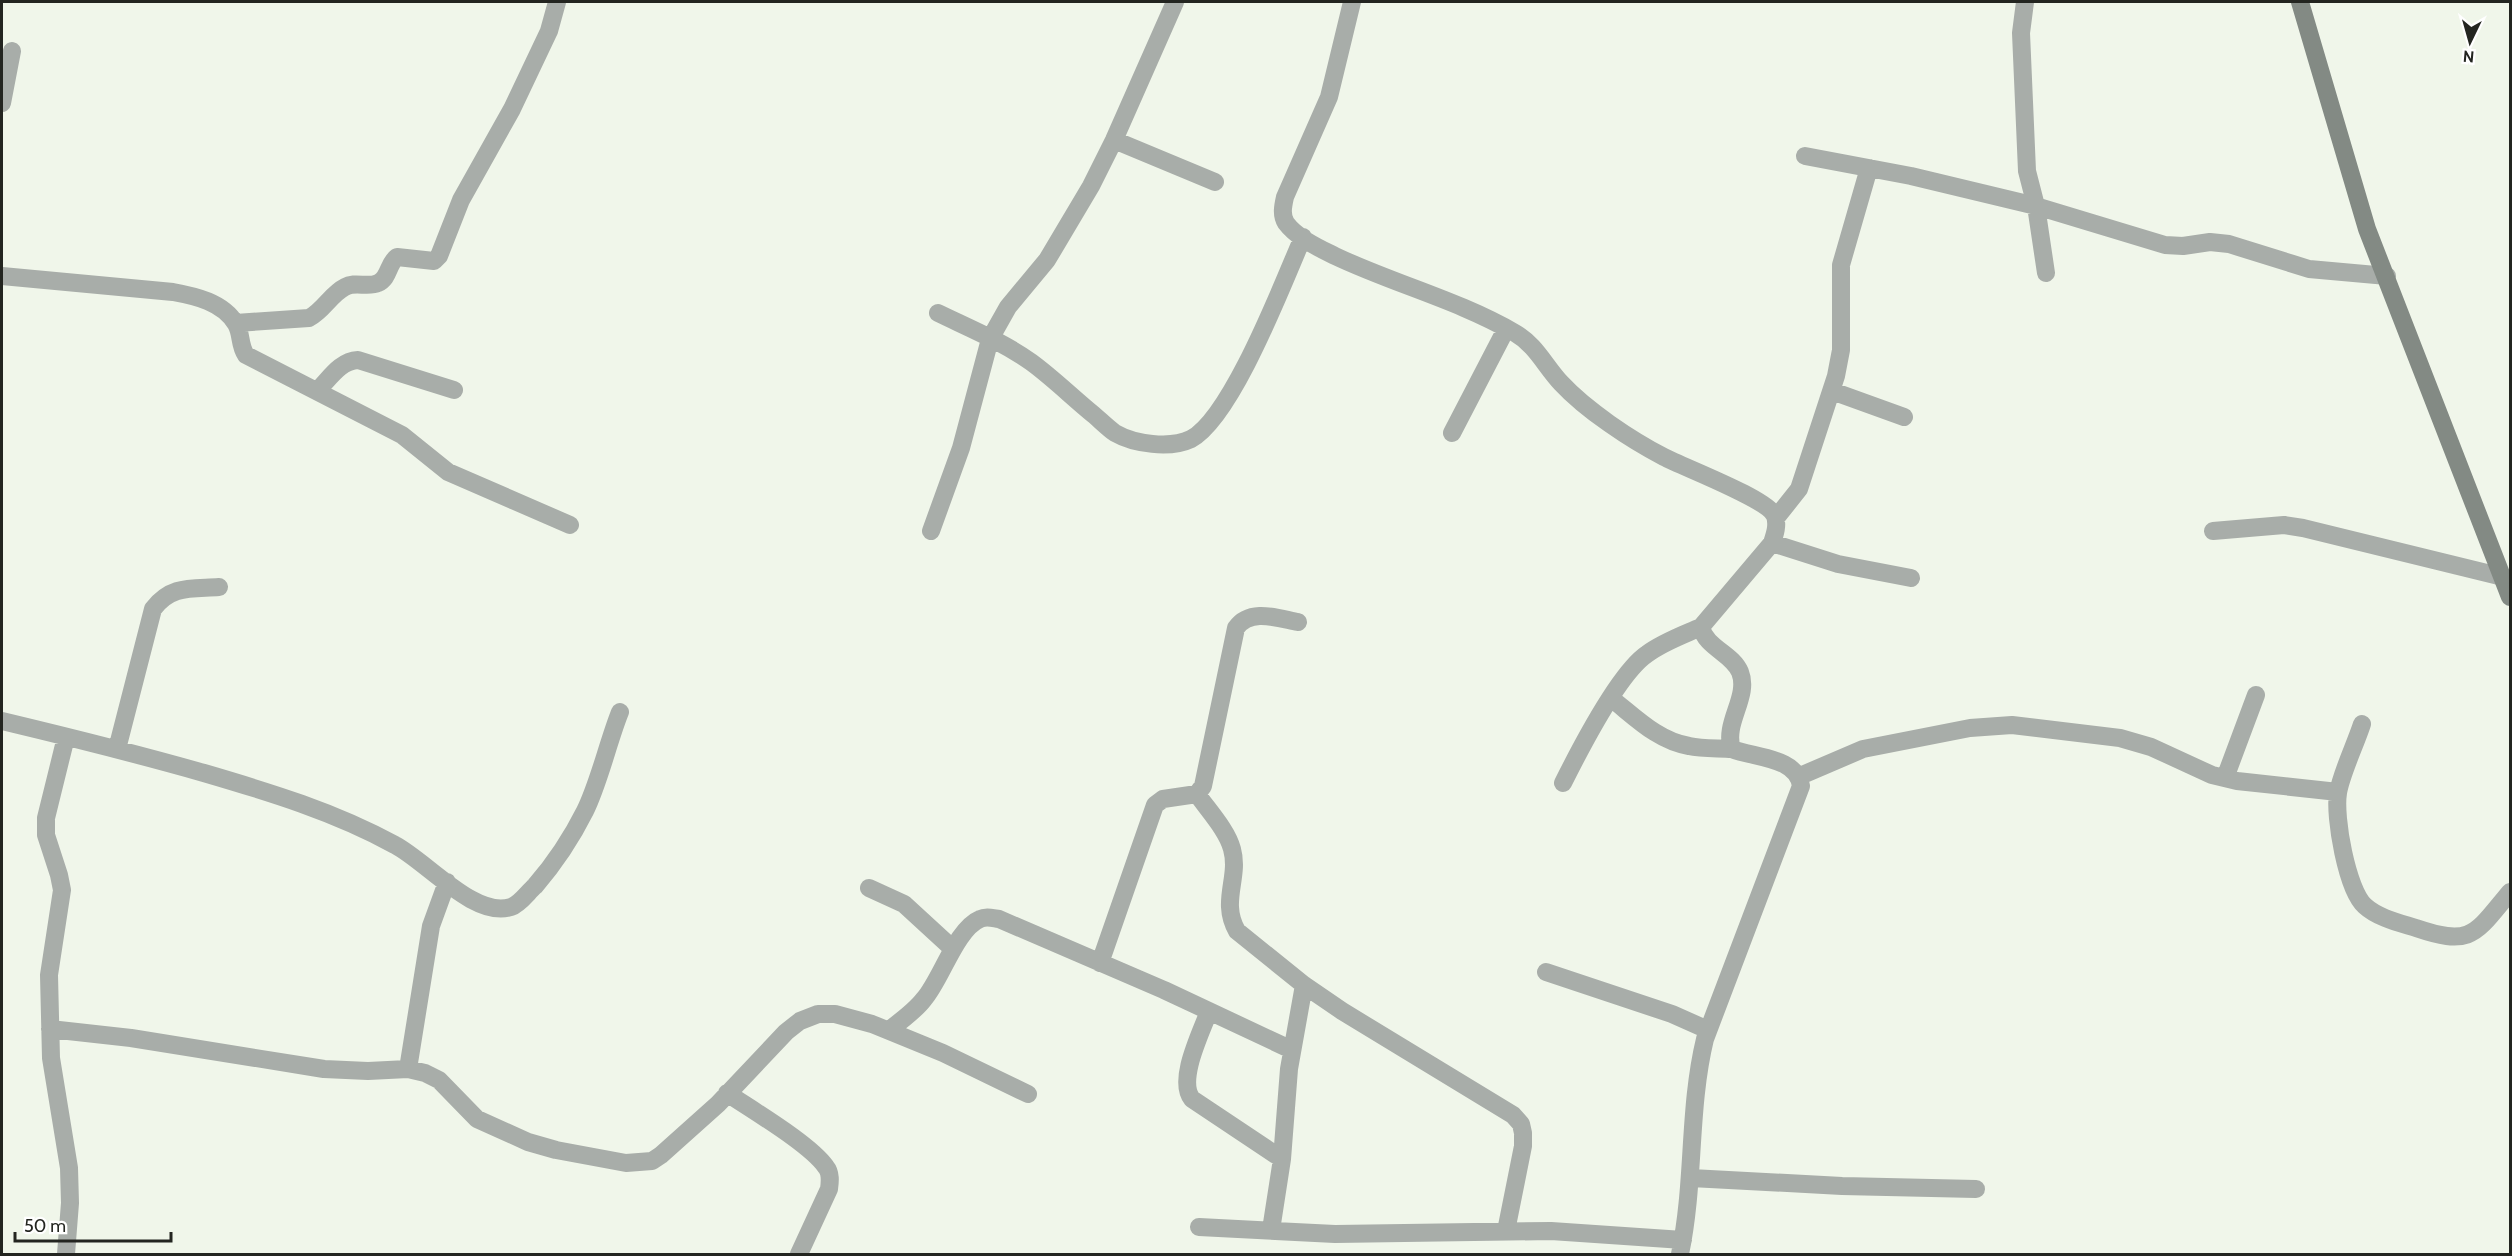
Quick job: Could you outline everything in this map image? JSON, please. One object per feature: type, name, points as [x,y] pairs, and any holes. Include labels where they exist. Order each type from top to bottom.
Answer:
[{"type":"main road","points":[[2300,2],[2367,229],[2511,597]]},
{"type":"street","points":[[236,323],[309,318],[345,287],[378,284],[397,257],[434,261],[439,256],[461,200],[489,153],[531,70],[549,31],[557,2]]},
{"type":"street","points":[[931,531],[958,459],[990,339],[1008,307],[1047,260],[1091,186],[1114,140],[1174,2]]},
{"type":"street","points":[[1352,2],[1329,97],[1285,197],[1282,210],[1284,221],[1303,237],[1359,267],[1506,328],[1532,345],[1560,382],[1573,394],[1641,445],[1676,464],[1764,503],[1776,518],[1776,531],[1772,543],[1701,627],[1644,655],[1630,670],[1582,746],[1563,783]]},
{"type":"street","points":[[2025,2],[2021,33],[2027,171],[2036,206],[2046,273]]},
{"type":"street","points":[[2,103],[12,51]]},
{"type":"street","points":[[1114,140],[1215,182]]},
{"type":"street","points":[[1805,156],[1911,176],[2036,206],[2165,245],[2183,246],[2210,242],[2229,244],[2309,269],[2387,276]]},
{"type":"street","points":[[1776,518],[1796,496],[1832,391],[1841,351],[1841,265],[1869,168]]},
{"type":"street","points":[[938,313],[1030,361],[1115,433],[1134,441],[1173,443],[1190,439],[1209,423],[1225,401],[1262,331],[1303,237]]},
{"type":"street","points":[[2,276],[173,292],[197,297],[218,306],[236,323],[241,347],[246,355],[402,435],[448,472],[570,525]]},
{"type":"street","points":[[1452,433],[1506,328]]},
{"type":"street","points":[[318,390],[342,365],[358,360],[454,390]]},
{"type":"street","points":[[1832,391],[1904,417]]},
{"type":"street","points":[[2212,531],[2284,525],[2303,528],[2503,577]]},
{"type":"street","points":[[1772,543],[1838,564],[1911,578]]},
{"type":"street","points":[[117,749],[153,609],[162,596],[180,590],[219,587]]},
{"type":"street","points":[[1100,963],[1155,805],[1163,799],[1197,794],[1203,786],[1208,772],[1236,628],[1242,620],[1250,617],[1264,616],[1298,622]]},
{"type":"street","points":[[1701,627],[1703,635],[1734,662],[1740,673],[1742,686],[1729,734],[1732,749]]},
{"type":"street","points":[[2225,778],[2256,695]]},
{"type":"street","points":[[1199,1227],[1335,1234],[1551,1231],[1682,1247],[1691,1178],[1698,1068],[1708,1030],[1798,799],[1801,786],[1800,776],[1779,762],[1732,749],[1689,747],[1671,741],[1657,734],[1612,699]]},
{"type":"street","points":[[2,721],[117,749],[249,786],[327,813],[398,846],[484,907],[498,909],[513,907],[549,870],[586,810],[620,712]]},
{"type":"street","points":[[2362,724],[2338,792],[2340,832],[2356,895],[2366,907],[2379,915],[2441,936],[2455,938],[2469,935],[2485,922],[2511,892]]},
{"type":"street","points":[[1800,776],[1863,749],[1970,728],[2012,725],[2120,738],[2151,747],[2212,775],[2225,778],[2338,792]]},
{"type":"street","points":[[66,736],[46,818],[46,836],[62,891],[49,975],[51,1058],[69,1168],[70,1203],[66,1254]]},
{"type":"street","points":[[1197,794],[1232,848],[1234,865],[1229,903],[1230,919],[1237,931],[1304,985],[1457,1083],[1513,1115],[1521,1124],[1523,1146],[1506,1232]]},
{"type":"street","points":[[408,1069],[430,926],[447,882]]},
{"type":"street","points":[[869,888],[904,904],[953,949]]},
{"type":"street","points":[[889,1030],[925,998],[953,949],[971,926],[979,919],[987,917],[999,919],[1100,963],[1292,1050]]},
{"type":"street","points":[[1546,972],[1672,1014],[1708,1030]]},
{"type":"street","points":[[1271,1230],[1282,1159],[1292,1050],[1304,985]]},
{"type":"street","points":[[1209,1011],[1189,1069],[1186,1084],[1188,1093],[1192,1099],[1282,1159]]},
{"type":"street","points":[[51,1029],[131,1038],[324,1069],[368,1071],[408,1069],[425,1073],[439,1080],[465,1109],[492,1127],[528,1142],[556,1150],[626,1163],[651,1161],[662,1155],[800,1021],[818,1014],[835,1014],[889,1030],[1028,1094]]},
{"type":"street","points":[[727,1093],[806,1148],[826,1167],[830,1178],[829,1189],[799,1254]]},
{"type":"street","points":[[1691,1178],[1842,1186],[1976,1189]]}]
